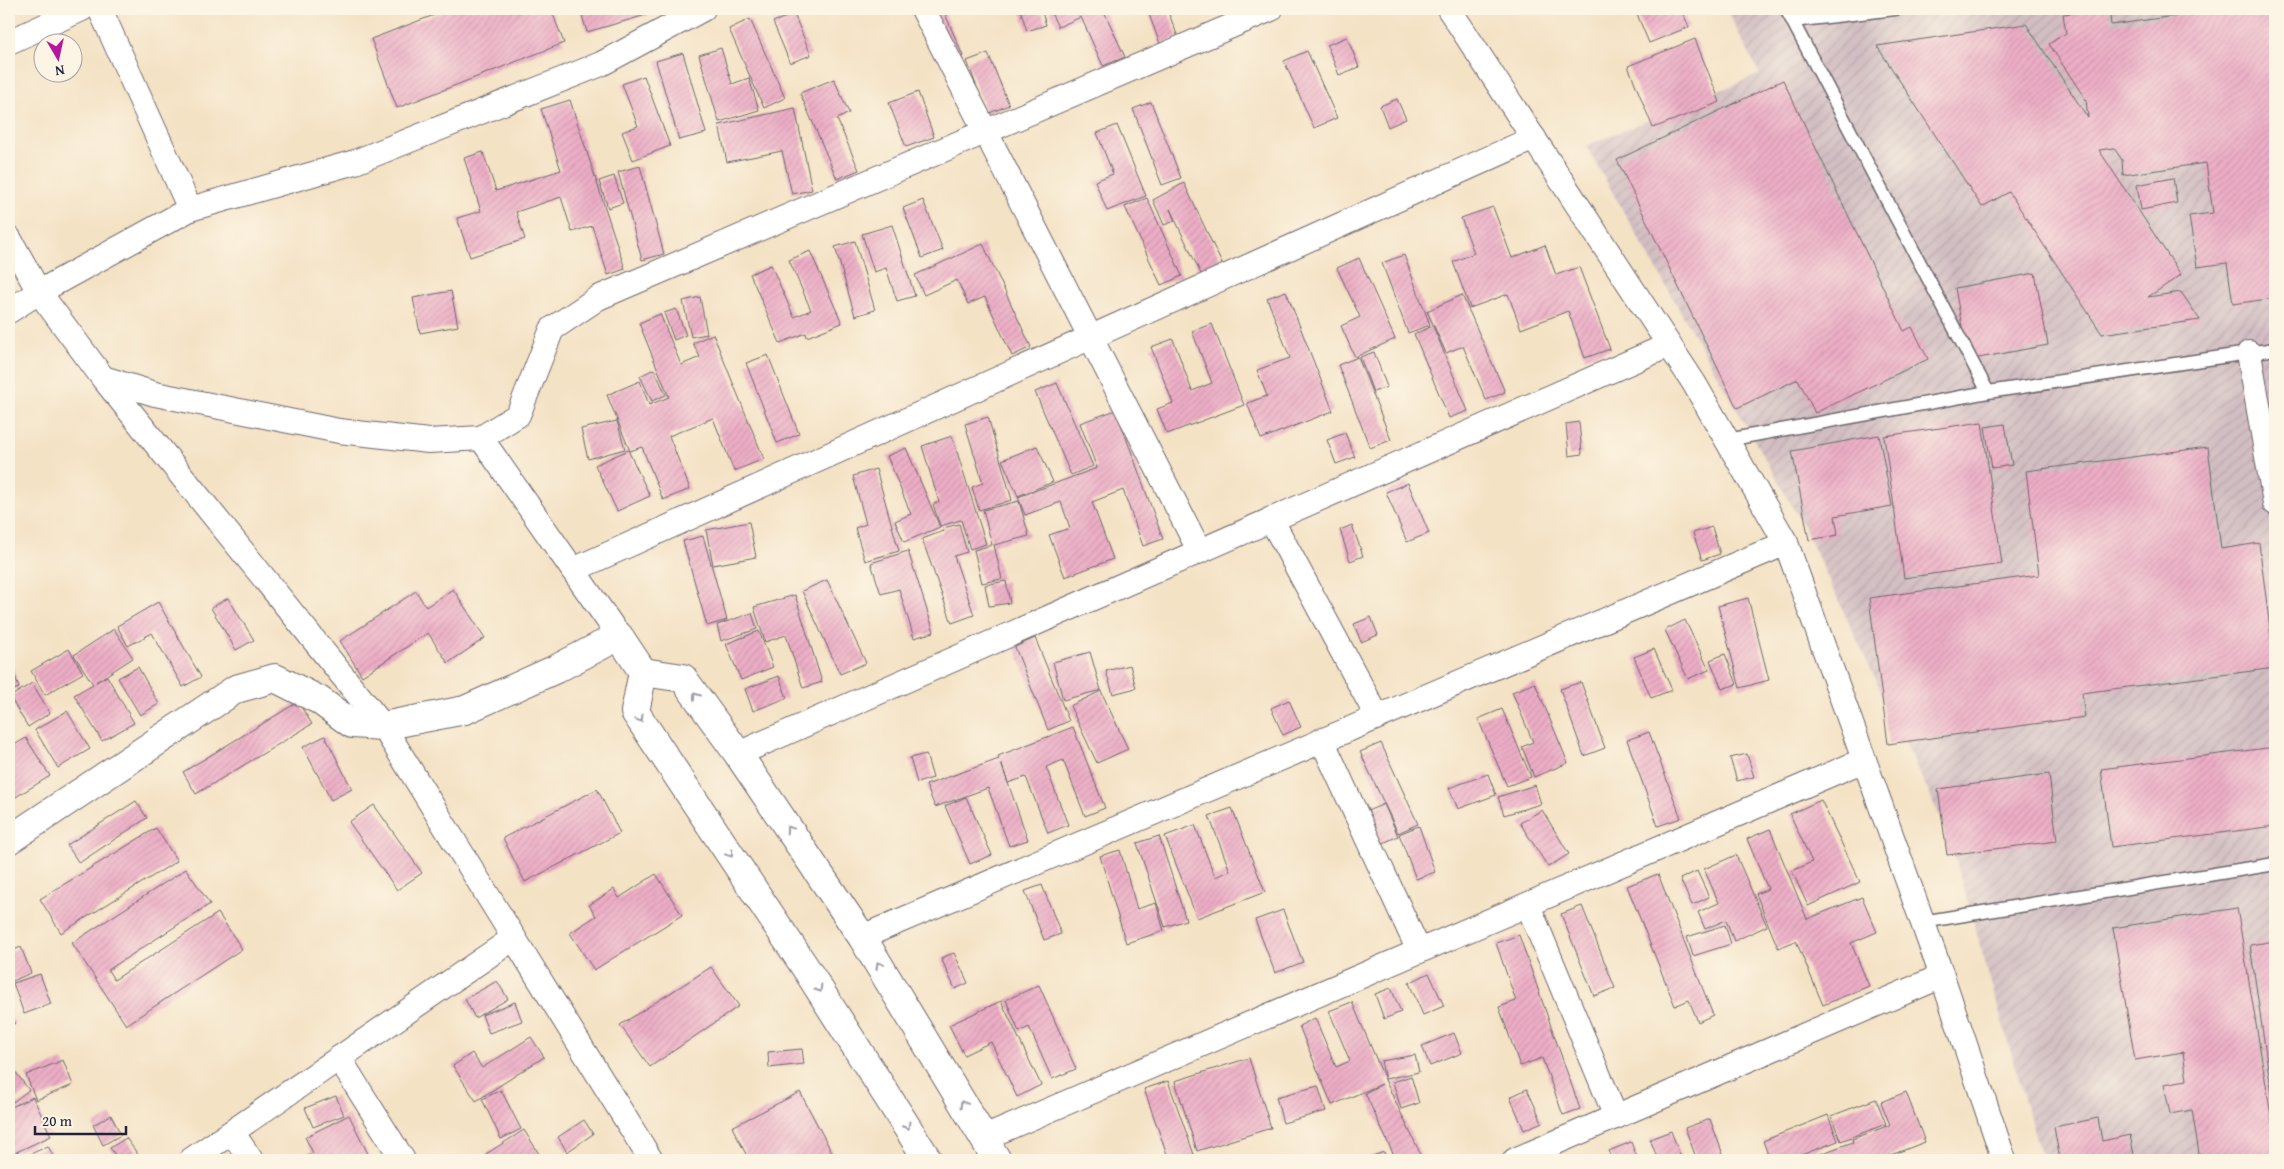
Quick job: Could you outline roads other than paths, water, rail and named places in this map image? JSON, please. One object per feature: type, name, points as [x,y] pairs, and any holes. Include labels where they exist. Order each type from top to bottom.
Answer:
[{"type":"street","points":[[9,42],[82,9]]},
{"type":"street","points":[[100,9],[190,209]]},
{"type":"street","points":[[9,311],[38,292],[190,209],[355,162],[600,64],[703,9]]},
{"type":"street","points":[[923,9],[1199,550]]},
{"type":"street","points":[[103,378],[155,394],[339,432],[429,441],[481,438],[518,415],[552,329],[598,298],[1271,9]]},
{"type":"street","points":[[1449,9],[1669,345],[1727,440],[1786,543],[1942,976],[2004,1160]]},
{"type":"street","points":[[573,570],[1534,138]]},
{"type":"street","points":[[9,238],[38,292],[103,378],[384,726],[651,1160]]},
{"type":"street","points":[[738,754],[1669,345]]},
{"type":"street","points":[[2249,353],[2275,503]]},
{"type":"street","points":[[481,438],[643,672],[635,712],[805,966],[928,1160]]},
{"type":"street","points":[[1271,519],[1376,716]]},
{"type":"street","points":[[862,937],[1376,716],[1786,543]]},
{"type":"street","points":[[9,840],[236,689],[275,678],[319,700],[352,724],[384,726],[465,710],[556,669],[619,636]]},
{"type":"street","points":[[643,672],[683,678],[738,754],[862,937],[991,1149],[1419,951],[1864,760]]},
{"type":"street","points":[[1322,740],[1419,951]]},
{"type":"street","points":[[1528,905],[1616,1117]]},
{"type":"street","points":[[191,1160],[514,938]]},
{"type":"street","points":[[1515,1160],[1942,976]]},
{"type":"street","points":[[339,1058],[403,1160]]},
{"type":"street","points":[[232,1132],[251,1160]]},
{"type":"lane","points":[[1786,9],[1988,392]]},
{"type":"lane","points":[[1793,21],[1895,9]]},
{"type":"lane","points":[[1727,440],[1988,392],[2275,349]]},
{"type":"lane","points":[[1922,922],[2275,864]]}]
